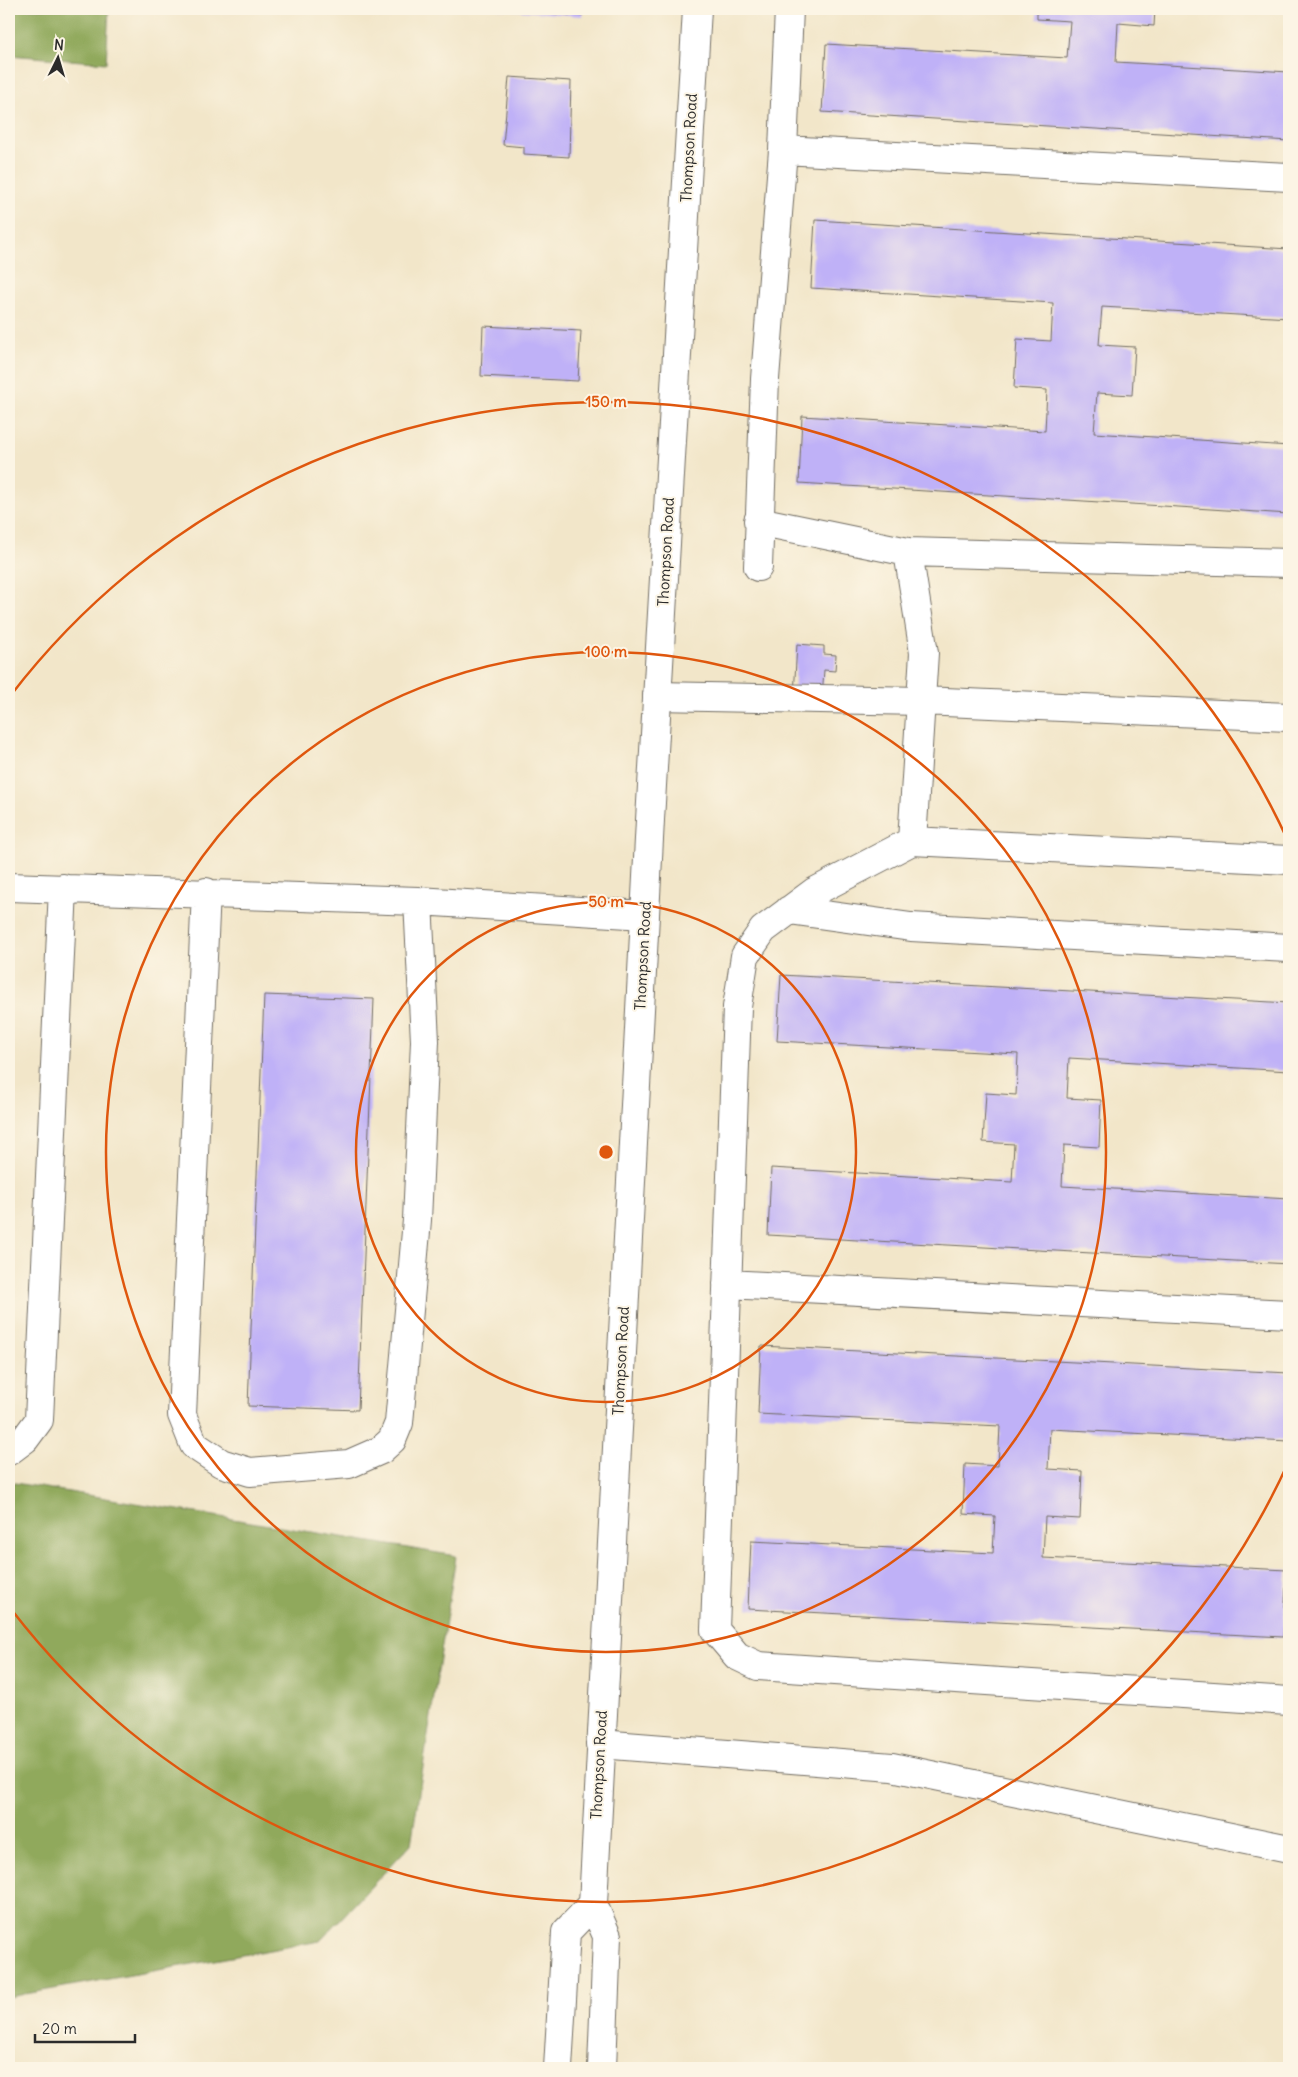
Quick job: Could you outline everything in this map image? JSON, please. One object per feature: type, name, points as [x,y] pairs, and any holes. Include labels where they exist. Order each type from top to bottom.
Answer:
[{"type":"main road","name":"Thompson Road","points":[[602,2068],[607,1936],[593,1904],[600,1744],[697,9]]},
{"type":"main road","points":[[758,567],[758,521],[766,379],[783,150],[789,9]]},
{"type":"main road","points":[[783,150],[1289,177]]},
{"type":"main road","points":[[758,521],[908,552],[1289,562]]},
{"type":"main road","points":[[908,552],[924,653],[912,841]]},
{"type":"main road","points":[[658,696],[922,702],[1289,717]]},
{"type":"main road","points":[[1289,860],[912,841],[822,888],[763,930],[745,956],[737,1007],[715,1630],[737,1656],[758,1666],[1289,1701]]},
{"type":"main road","points":[[9,887],[206,892],[418,901],[645,915]]},
{"type":"main road","points":[[9,1451],[25,1439],[38,1420],[62,888]]},
{"type":"main road","points":[[206,892],[182,1415],[194,1446],[221,1463],[250,1472],[349,1464],[381,1450],[392,1440],[399,1423],[416,1220],[425,1041],[418,901]]},
{"type":"main road","points":[[789,910],[911,927],[1289,948]]},
{"type":"main road","points":[[727,1284],[1289,1314]]},
{"type":"main road","points":[[600,1744],[892,1767],[1289,1849]]},
{"type":"main road","points":[[558,2068],[566,1932],[593,1904]]},
{"type":"green space","points":[[9,9],[109,9],[106,63],[9,55]]},
{"type":"green space","points":[[9,1482],[456,1556],[411,1844],[320,1941],[9,1997]]},
{"type":"building","points":[[497,9],[583,9],[582,16]]},
{"type":"building","points":[[1037,9],[1155,9],[1154,26],[1118,23],[1116,62],[1289,72],[1289,141],[822,112],[826,44],[1067,58],[1070,21],[1037,19]]},
{"type":"building","points":[[509,77],[571,81],[569,157],[524,154],[524,147],[503,145]]},
{"type":"building","points":[[815,220],[1289,249],[1289,318],[1102,307],[1099,345],[1135,347],[1132,395],[1097,393],[1094,433],[1289,446],[1289,514],[799,483],[802,416],[1045,431],[1047,390],[1014,388],[1017,339],[1051,341],[1053,303],[811,288]]},
{"type":"building","points":[[483,326],[581,331],[578,381],[481,376]]},
{"type":"building","points":[[797,644],[824,646],[824,654],[836,655],[835,671],[824,670],[822,697],[794,695]]},
{"type":"building","points":[[781,975],[1289,1003],[1289,1071],[1069,1058],[1067,1098],[1101,1100],[1099,1147],[1064,1145],[1062,1186],[1289,1199],[1289,1264],[768,1235],[771,1168],[1012,1182],[1014,1144],[983,1142],[986,1093],[1016,1095],[1018,1054],[777,1041]]},
{"type":"building","points":[[264,995],[374,999],[358,1410],[248,1406]]},
{"type":"building","points":[[761,1346],[1289,1373],[1289,1441],[1050,1429],[1048,1469],[1082,1471],[1080,1519],[1045,1517],[1043,1558],[1287,1570],[1283,1637],[748,1609],[751,1541],[993,1553],[995,1516],[963,1514],[965,1464],[998,1466],[1000,1426],[758,1414]]}]
